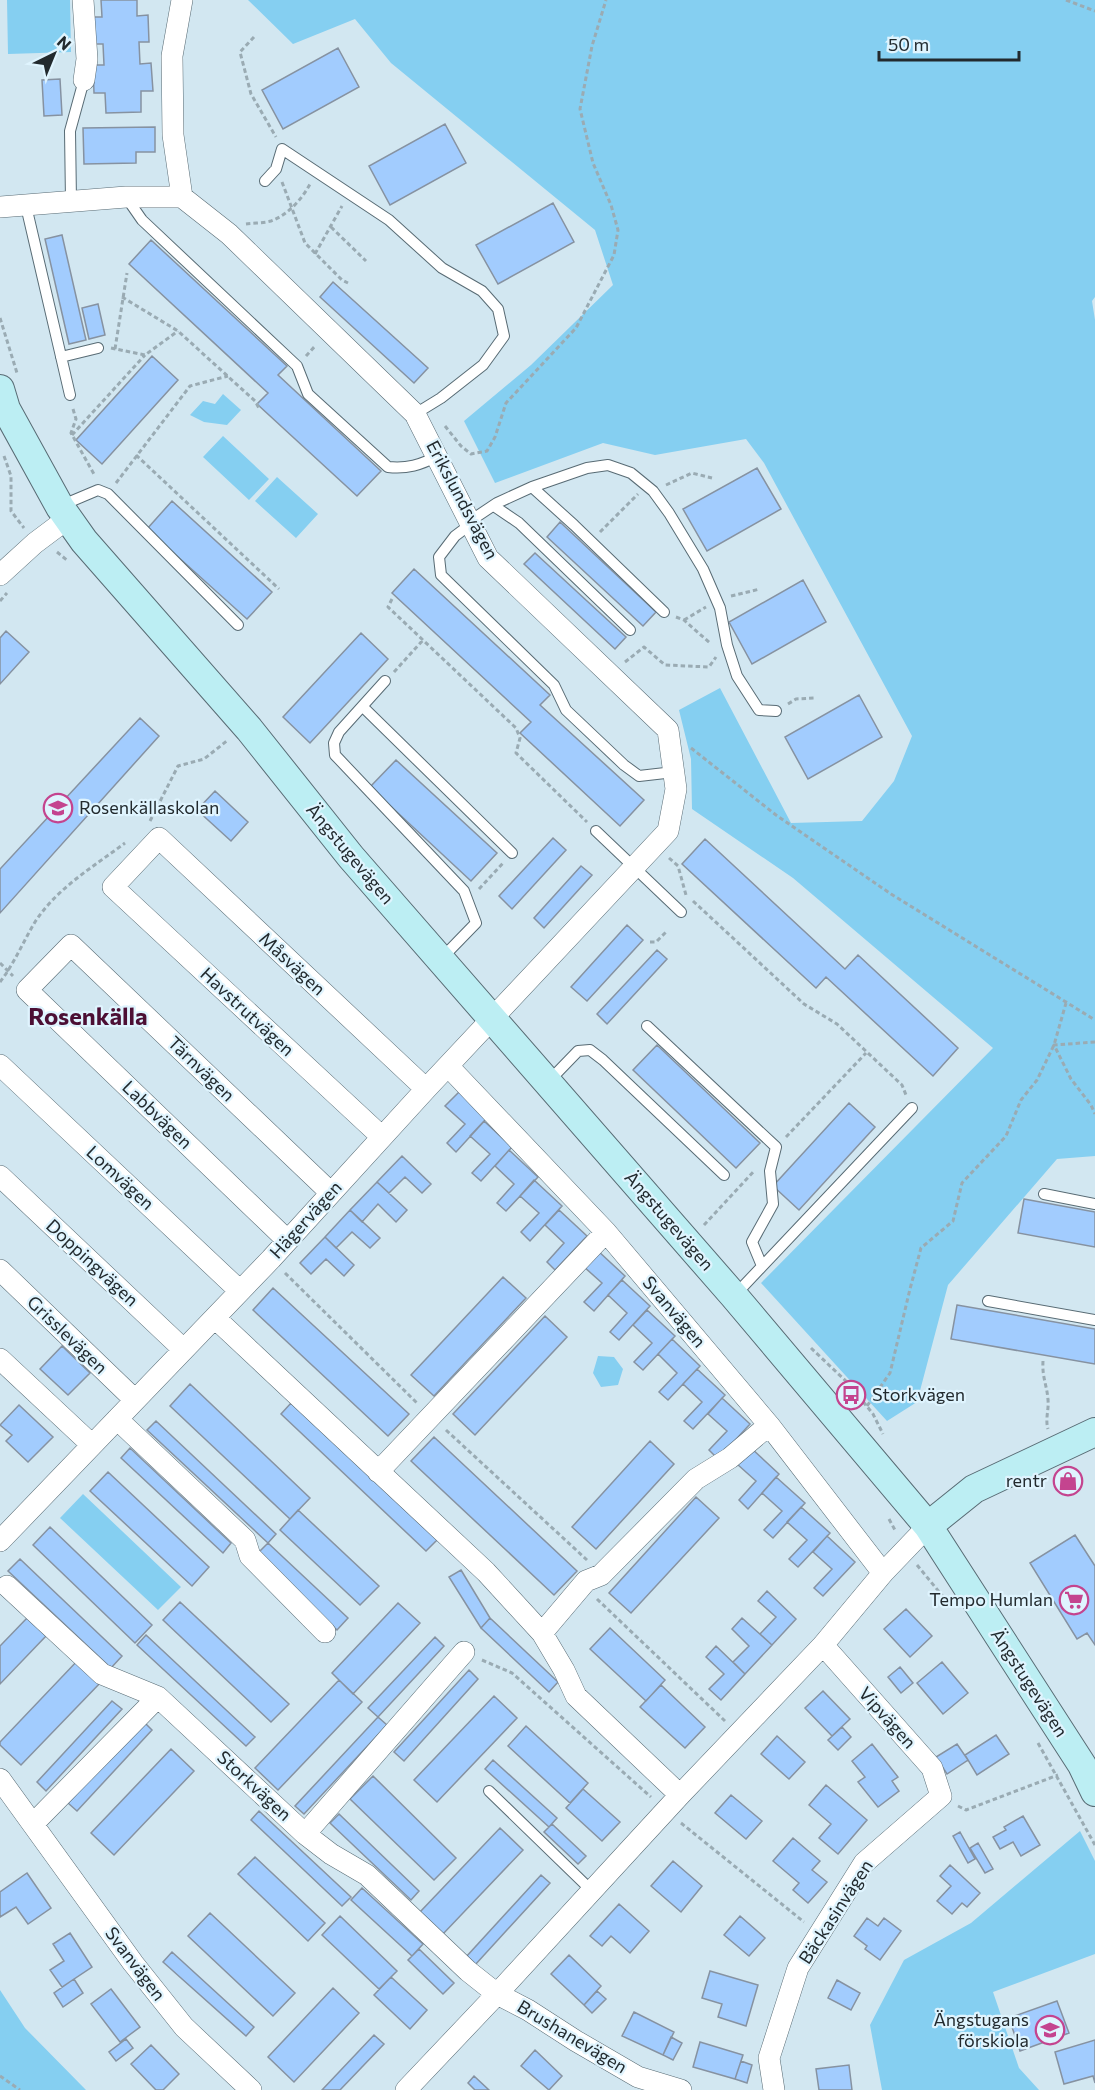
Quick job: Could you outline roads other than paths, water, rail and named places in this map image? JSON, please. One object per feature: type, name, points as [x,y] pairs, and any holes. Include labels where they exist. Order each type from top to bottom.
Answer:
[{"type":"street","points":[[82,0],[87,58],[84,80]]},
{"type":"street","points":[[0,207],[126,197],[182,197],[173,135],[172,56],[182,0]]},
{"type":"street","name":"Erikslundsvägen","points":[[182,197],[230,234],[416,414],[488,558],[668,730],[674,772]]},
{"type":"street","name":"Ängstugevägen","points":[[0,389],[6,409],[64,513],[84,541],[249,729],[351,857],[734,1296],[928,1526],[1082,1765],[1095,1792]]},
{"type":"street","points":[[0,575],[64,513]]},
{"type":"street","points":[[492,1020],[668,831],[676,789],[674,772]]},
{"type":"street","name":"Måsvägen","points":[[113,887],[154,831],[426,1089]]},
{"type":"street","name":"Havstrutvägen","points":[[113,887],[382,1137]]},
{"type":"street","name":"Tärnvägen","points":[[27,990],[71,945],[330,1192]]},
{"type":"street","name":"Labbvägen","points":[[27,990],[287,1240]]},
{"type":"street","name":"Hägervägen","points":[[0,1541],[215,1318],[492,1020]]},
{"type":"street","name":"Lomvägen","points":[[0,1065],[240,1291]]},
{"type":"street","name":"Svanvägen","points":[[448,1065],[606,1232],[769,1425],[883,1573]]},
{"type":"street","name":"Doppingvägen","points":[[0,1176],[183,1349]]},
{"type":"street","points":[[378,1472],[606,1232]]},
{"type":"street","name":"Grisslevägen","points":[[0,1270],[135,1400]]},
{"type":"street","points":[[215,1318],[486,1572],[542,1633],[576,1696],[680,1795]]},
{"type":"street","points":[[0,1359],[92,1445]]},
{"type":"street","points":[[117,1419],[245,1540],[249,1556],[325,1632]]},
{"type":"street","points":[[542,1633],[586,1581],[601,1575],[696,1479],[730,1458],[769,1425]]},
{"type":"street","points":[[406,2090],[823,1645],[883,1573],[928,1526],[974,1490],[1095,1432]]},
{"type":"street","name":"Storkvägen","points":[[7,1586],[102,1674],[158,1697],[305,1834],[331,1854],[367,1875],[468,1971],[497,1994]]},
{"type":"street","name":"Vipvägen","points":[[823,1645],[932,1768],[941,1796]]},
{"type":"street","points":[[305,1834],[464,1652]]},
{"type":"street","points":[[33,1824],[158,1697]]},
{"type":"street","name":"Svanvägen","points":[[0,1779],[133,1963],[184,2027],[251,2090]]},
{"type":"street","name":"Bäckasinvägen","points":[[774,2090],[770,2058],[798,1968],[864,1863],[941,1796]]},
{"type":"street","name":"Brushanevägen","points":[[497,1994],[638,2076],[681,2090]]},
{"type":"lane","points":[[71,201],[70,131],[84,80]]},
{"type":"lane","points":[[265,180],[276,169],[282,148],[389,220],[442,268],[482,291],[498,309],[504,336],[483,364],[441,398],[416,414]]},
{"type":"lane","points":[[126,197],[142,220],[297,366],[308,394],[388,468],[405,469],[425,463],[437,456]]},
{"type":"lane","points":[[26,206],[70,395]]},
{"type":"lane","points":[[61,357],[98,348]]},
{"type":"lane","points":[[674,772],[639,776],[624,765],[566,710],[554,685],[441,575],[439,557],[455,536],[494,506],[532,487],[587,468],[608,465],[631,473],[652,490],[669,513],[703,569],[716,601],[737,676],[759,710],[776,711]]},
{"type":"lane","points":[[532,487],[664,612]]},
{"type":"lane","points":[[64,513],[98,490],[105,493],[238,625]]},
{"type":"lane","points":[[494,506],[519,524],[630,630]]},
{"type":"lane","points":[[385,681],[339,732],[334,743],[335,755],[464,891],[476,923],[441,959]]},
{"type":"lane","points":[[363,707],[508,857]]},
{"type":"lane","points":[[596,831],[681,912]]},
{"type":"lane","points":[[647,1026],[776,1148],[770,1171],[773,1204],[752,1242],[762,1266]]},
{"type":"lane","points":[[548,1083],[578,1051],[590,1050],[724,1175]]},
{"type":"lane","points":[[734,1296],[912,1108]]},
{"type":"lane","points":[[1044,1194],[1095,1204]]},
{"type":"lane","points":[[988,1301],[1095,1320]]},
{"type":"lane","points":[[489,1791],[592,1891]]},
{"type":"place","name":"Rosenkällaskolan","points":[[58,808]]},
{"type":"place","name":"Storkvägen","points":[[851,1395]]},
{"type":"place","name":"rentr","points":[[1068,1481]]},
{"type":"place","name":"Tempo Humlan","points":[[1074,1600]]},
{"type":"place","name":"Ängstugans förskiola","points":[[1050,2030]]},
{"type":"district","name":"Rosenkälla","points":[[88,1017]]}]
